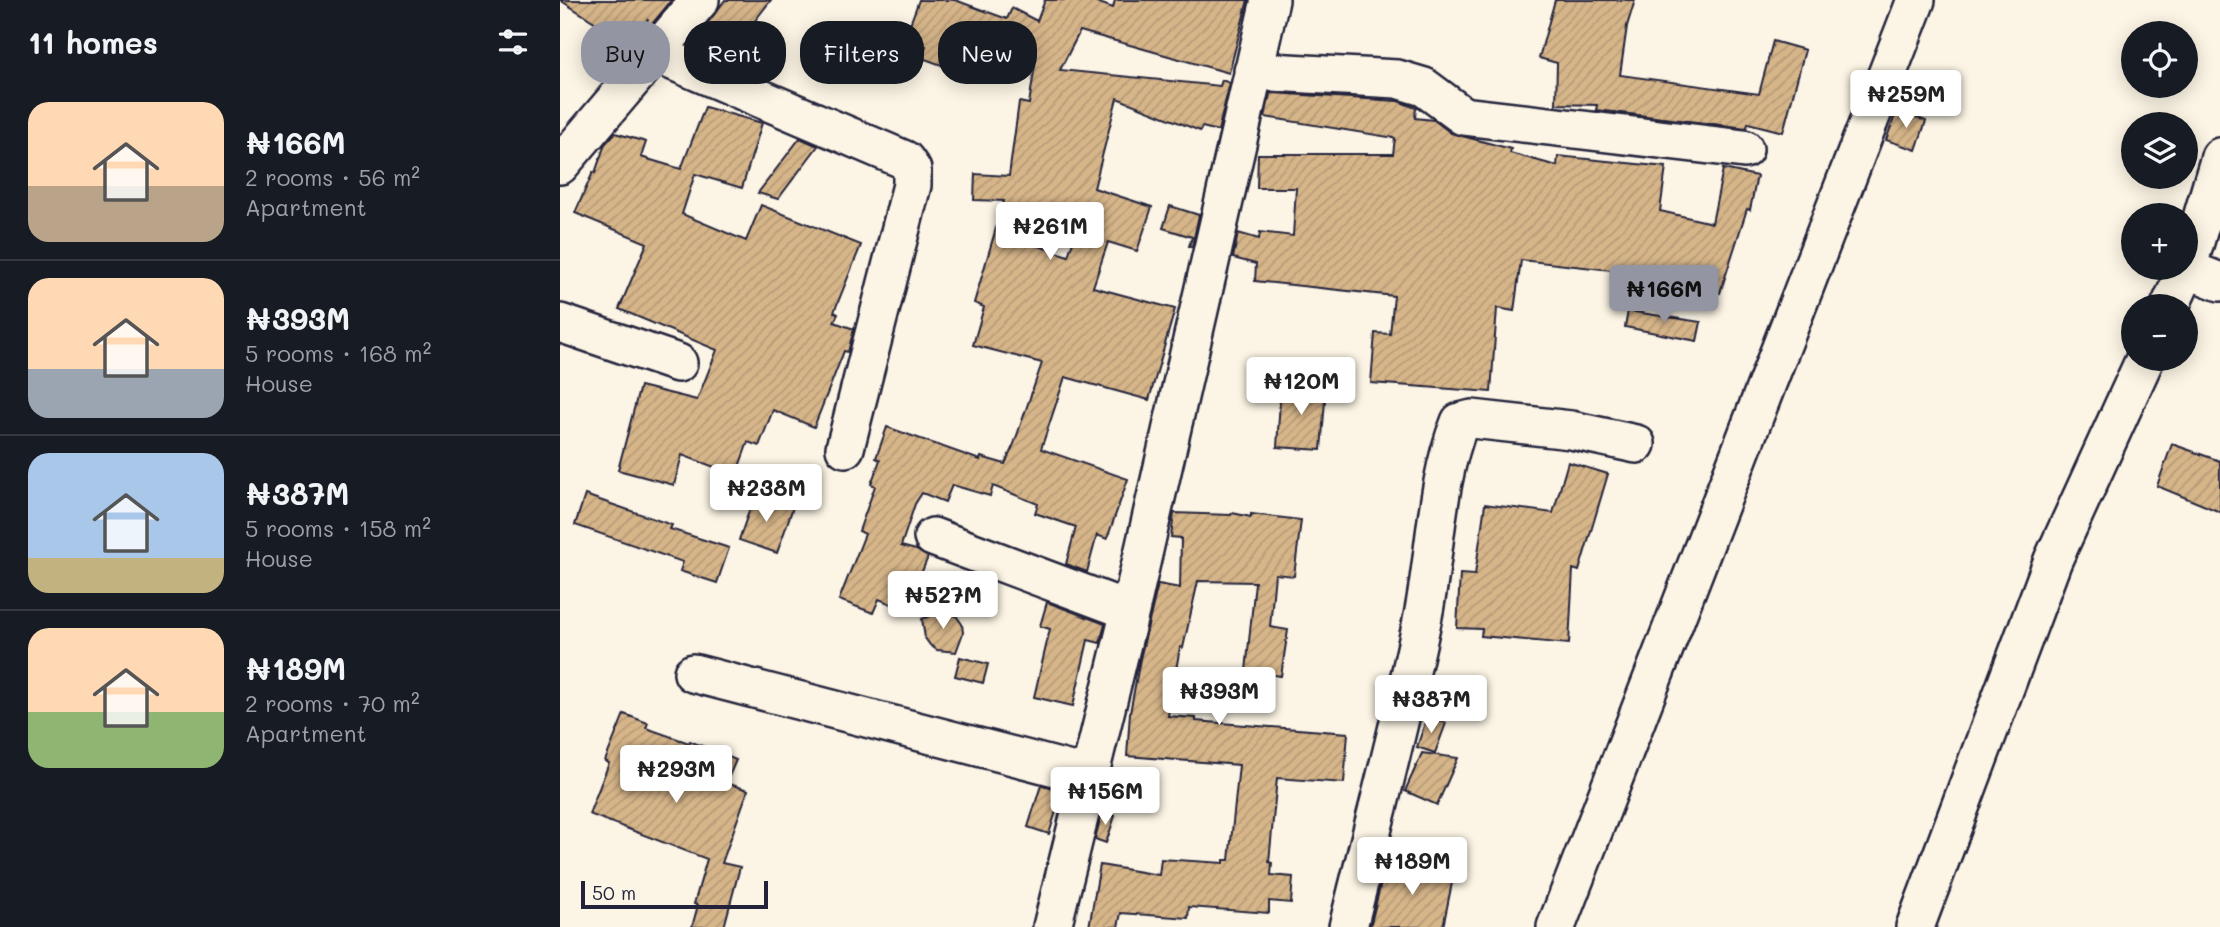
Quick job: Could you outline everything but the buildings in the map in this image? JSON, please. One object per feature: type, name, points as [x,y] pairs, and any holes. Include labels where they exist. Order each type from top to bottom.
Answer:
[{"type":"street","points":[[670,35],[700,0]]},
{"type":"street","points":[[1052,927],[1130,611],[1270,0]]},
{"type":"street","points":[[1556,927],[1916,0]]},
{"type":"street","points":[[670,60],[905,160],[912,170],[912,185],[845,448]]},
{"type":"street","points":[[1253,71],[1397,79],[1424,87],[1463,116],[1744,149]]},
{"type":"street","points":[[560,165],[628,84]]},
{"type":"street","points":[[2198,232],[2220,157]]},
{"type":"street","points":[[2198,273],[2220,282]]},
{"type":"street","points":[[560,323],[678,363]]},
{"type":"street","points":[[1915,927],[2053,560],[2140,371]]},
{"type":"street","points":[[1348,927],[1422,620],[1439,507],[1452,441],[1460,422],[1472,419],[1571,430],[1636,444]]},
{"type":"street","points":[[933,537],[1130,611]]},
{"type":"street","points":[[693,673],[1090,776]]}]
